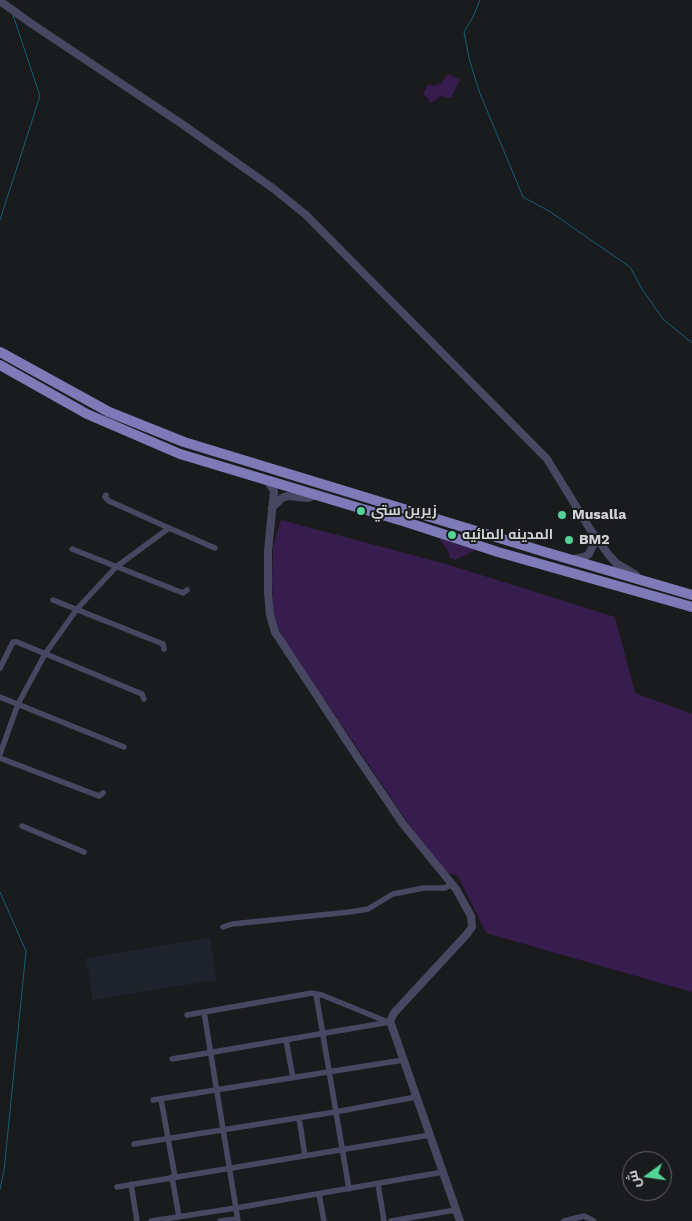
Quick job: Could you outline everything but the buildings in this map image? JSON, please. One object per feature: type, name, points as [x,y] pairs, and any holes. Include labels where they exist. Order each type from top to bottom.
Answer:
[{"type":"highway","points":[[0,352],[109,412],[184,442],[692,595]]},
{"type":"highway","points":[[0,365],[87,414],[180,454],[471,544],[692,607]]},
{"type":"highway","points":[[471,530],[471,544]]},
{"type":"street","points":[[0,1],[182,124],[274,189],[306,215],[547,460],[590,529],[616,563],[644,580]]},
{"type":"street","points":[[266,480],[274,491],[268,551],[268,593],[270,615],[275,632],[403,824],[452,884],[469,912],[472,927],[467,934],[392,1015],[390,1022],[460,1221]]},
{"type":"street","points":[[106,495],[105,497],[109,502],[215,548]]},
{"type":"street","points":[[272,508],[282,498],[287,496],[308,498],[316,496]]},
{"type":"street","points":[[0,754],[18,704],[45,654],[77,609],[116,567],[169,528]]},
{"type":"street","points":[[568,559],[579,559],[589,554],[594,543],[590,529]]},
{"type":"street","points":[[72,549],[183,593],[187,590]]},
{"type":"street","points":[[53,600],[163,644],[164,649]]},
{"type":"street","points":[[0,668],[13,642],[17,642],[142,694],[144,699]]},
{"type":"street","points":[[0,697],[124,747]]},
{"type":"street","points":[[0,758],[99,796],[103,793]]},
{"type":"street","points":[[22,826],[84,852]]},
{"type":"street","points":[[223,927],[240,923],[359,911],[374,907],[387,896],[393,894],[424,888],[445,888],[452,884]]},
{"type":"street","points":[[187,1015],[316,994],[390,1022]]},
{"type":"street","points":[[316,994],[349,1189]]},
{"type":"street","points":[[204,1012],[238,1220],[220,1221]]},
{"type":"street","points":[[172,1059],[390,1022]]},
{"type":"street","points":[[286,1040],[293,1078]]},
{"type":"street","points":[[153,1100],[403,1060]]},
{"type":"street","points":[[134,1144],[416,1097]]},
{"type":"street","points":[[161,1099],[179,1217]]},
{"type":"street","points":[[299,1118],[305,1156]]},
{"type":"street","points":[[117,1187],[430,1135]]},
{"type":"street","points":[[151,1221],[443,1172]]},
{"type":"street","points":[[131,1184],[137,1221]]},
{"type":"street","points":[[378,1184],[384,1221]]},
{"type":"street","points":[[319,1194],[324,1221]]},
{"type":"street","points":[[391,1221],[456,1210]]},
{"type":"street","points":[[564,1221],[584,1216],[594,1221]]},
{"type":"shaded area","points":[[448,74],[460,80],[451,98],[441,96],[431,103],[428,102],[429,99],[423,94],[428,84],[435,86],[438,83],[441,84]]},
{"type":"shaded area","points":[[281,520],[446,564],[615,617],[635,693],[692,714],[692,992],[486,933],[458,876],[446,872],[410,826],[286,642],[276,624],[273,609],[273,547]]},
{"type":"shaded area","points":[[439,538],[476,550],[455,560],[450,558],[449,553]]},
{"type":"shaded area","points":[[210,938],[217,980],[93,1000],[86,958]]},
{"type":"waterway","points":[[480,0],[464,32],[469,58],[479,91],[523,197],[549,211],[630,267],[642,289],[663,319],[692,343]]},
{"type":"waterway","points":[[0,220],[40,96],[13,15]]},
{"type":"waterway","points":[[0,892],[26,951],[4,1171],[0,1189]]},
{"type":"place","name":"زيرين ستي","points":[[361,511]]},
{"type":"place","name":"Musalla","points":[[562,515]]},
{"type":"place","name":"المدينه المائيه","points":[[452,535]]},
{"type":"place","name":"BM2","points":[[569,540]]}]
